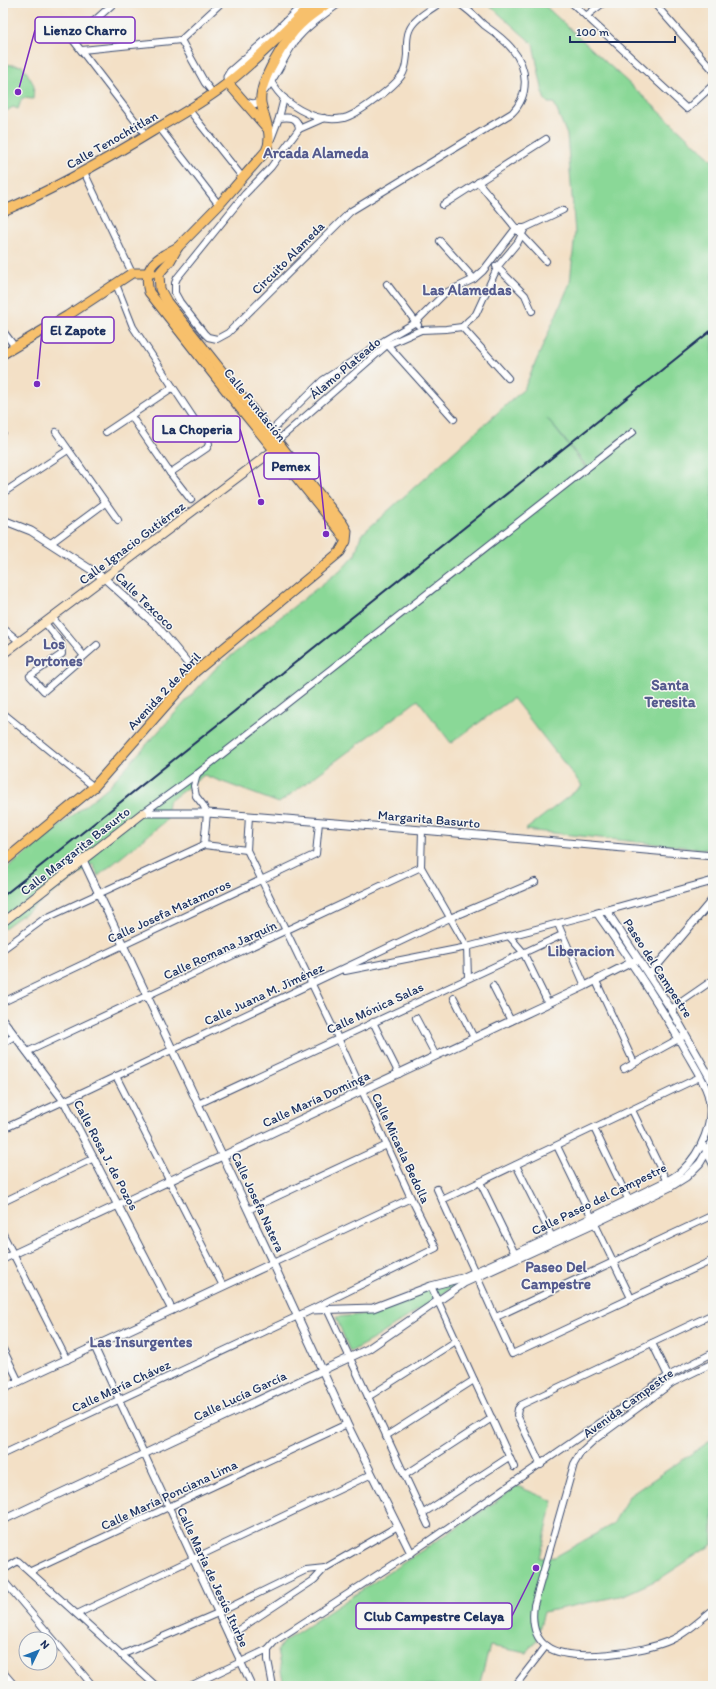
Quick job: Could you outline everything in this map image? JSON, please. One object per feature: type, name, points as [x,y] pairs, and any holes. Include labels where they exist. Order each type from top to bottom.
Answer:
[{"type":"main road","name":"Calle Tenochtitlan","points":[[3,211],[84,172],[189,110],[228,83],[276,42],[308,6],[328,3]]},
{"type":"main road","points":[[3,354],[132,273],[159,274],[170,261],[178,247],[219,205],[266,151],[270,140],[261,98],[290,36],[301,24],[308,6]]},
{"type":"main road","points":[[228,83],[268,129]]},
{"type":"main road","points":[[147,273],[152,264],[164,254],[178,247]]},
{"type":"main road","name":"Calle Fundación","points":[[147,273],[146,282],[149,292],[236,403],[303,473],[343,524],[347,531],[346,541]]},
{"type":"main road","name":"Calle Fundación","points":[[159,274],[160,289],[167,302],[273,440],[346,541]]},
{"type":"main road","name":"Calle Ignacio Gutiérrez","points":[[3,654],[104,578],[273,440]]},
{"type":"main road","name":"Avenida 2 de Abril","points":[[3,862],[94,787],[195,672],[340,552],[345,546],[346,541]]},
{"type":"main road","name":"Calle Margarita Basurto","points":[[3,922],[143,813]]},
{"type":"street","points":[[114,3],[73,40],[146,136]]},
{"type":"street","points":[[82,50],[181,40],[221,3]]},
{"type":"street","points":[[270,79],[302,33],[339,3]]},
{"type":"street","name":"Circuito Alameda","points":[[270,79],[284,98],[300,110],[324,118],[335,119],[352,116],[380,96],[400,78],[406,64],[408,37],[412,24],[440,3]]},
{"type":"street","name":"Circuito Alameda","points":[[324,118],[299,129],[271,167],[240,200],[181,273],[175,283],[175,292],[180,302],[204,333],[212,339],[217,339],[228,334],[351,211],[512,113],[516,108],[525,92],[522,66],[519,59],[511,47],[458,3]]},
{"type":"street","points":[[572,3],[687,109],[713,85]]},
{"type":"street","points":[[586,16],[603,3]]},
{"type":"street","points":[[654,3],[713,70]]},
{"type":"street","points":[[181,40],[206,84],[213,93]]},
{"type":"street","points":[[244,102],[253,104],[261,98]]},
{"type":"street","points":[[270,140],[279,118],[284,98]]},
{"type":"street","points":[[189,110],[243,178]]},
{"type":"street","points":[[279,118],[294,118],[298,123],[299,129]]},
{"type":"street","points":[[160,127],[219,205]]},
{"type":"street","points":[[443,205],[546,139]]},
{"type":"street","points":[[84,172],[132,273]]},
{"type":"street","points":[[478,182],[522,235],[546,261]]},
{"type":"street","points":[[516,228],[525,228],[563,210]]},
{"type":"street","name":"Álamo Plateado","points":[[273,440],[323,380],[416,322],[445,293],[474,279],[491,263],[516,228]]},
{"type":"street","points":[[508,378],[462,327],[476,314],[498,266],[522,235],[525,228]]},
{"type":"street","points":[[440,241],[474,279]]},
{"type":"street","points":[[491,263],[498,266],[524,295],[532,311]]},
{"type":"street","points":[[116,284],[133,327],[172,388],[208,440],[209,444],[207,448],[170,473]]},
{"type":"street","points":[[387,284],[421,330]]},
{"type":"street","name":"Álamo Plateado","points":[[273,440],[386,342],[421,330],[462,327]]},
{"type":"street","points":[[3,331],[15,347]]},
{"type":"street","points":[[386,342],[454,419]]},
{"type":"street","points":[[106,432],[172,388]]},
{"type":"street","points":[[236,403],[243,405],[273,440]]},
{"type":"street","points":[[131,416],[170,473],[191,500]]},
{"type":"street","points":[[56,432],[118,520]]},
{"type":"street","points":[[143,813],[197,774],[633,432]]},
{"type":"street","points":[[3,493],[68,450]]},
{"type":"street","points":[[51,543],[105,503]]},
{"type":"street","name":"Calle Texcoco","points":[[3,520],[31,531],[104,578],[157,626],[195,672]]},
{"type":"street","points":[[52,617],[84,656]]},
{"type":"street","points":[[45,623],[61,643],[62,654],[30,676],[44,691],[97,645]]},
{"type":"street","points":[[3,628],[20,642]]},
{"type":"street","points":[[3,712],[94,787]]},
{"type":"street","points":[[197,774],[194,786],[196,796],[207,813],[204,845]]},
{"type":"street","name":"Margarita Basurto","points":[[143,813],[207,813],[249,816],[713,856]]},
{"type":"street","points":[[3,949],[44,919],[204,845],[247,850],[249,816]]},
{"type":"street","name":"Calle Josefa Matamoros","points":[[3,1002],[316,854],[318,822]]},
{"type":"street","points":[[422,830],[421,867],[467,947],[468,978]]},
{"type":"street","name":"Calle Micaela Bedolla","points":[[247,850],[338,1038],[411,1198],[436,1248],[311,1310]]},
{"type":"street","name":"Calle Josefa Natera","points":[[83,860],[274,1263],[347,1424],[411,1553]]},
{"type":"street","name":"Calle Romana Jarquín","points":[[27,1052],[421,867]]},
{"type":"street","points":[[336,972],[467,947],[558,924],[713,881]]},
{"type":"street","name":"Calle Juana M. Jiménez","points":[[3,1129],[312,985],[336,972],[450,918],[535,882]]},
{"type":"street","points":[[649,975],[713,899]]},
{"type":"street","name":"Paseo del Campestre","points":[[606,910],[700,1077]]},
{"type":"street","name":"Paseo del Campestre","points":[[597,913],[635,961],[649,975],[687,1034],[713,1082]]},
{"type":"street","points":[[558,924],[585,986]]},
{"type":"street","name":"Calle Mónica Salas","points":[[198,1104],[562,935]]},
{"type":"street","points":[[509,936],[523,952],[548,1003]]},
{"type":"street","name":"Calle María Dominga","points":[[3,1259],[169,1180],[512,1021],[635,961]]},
{"type":"street","points":[[671,1009],[713,980]]},
{"type":"street","points":[[596,981],[634,1063]]},
{"type":"street","points":[[493,986],[512,1021]]},
{"type":"street","points":[[454,998],[474,1038]]},
{"type":"street","points":[[416,1018],[436,1056]]},
{"type":"street","name":"Calle Rosa J. de Pozos","points":[[3,1020],[64,1101],[119,1204],[172,1310]]},
{"type":"street","points":[[373,1022],[399,1074]]},
{"type":"street","points":[[624,1069],[687,1034]]},
{"type":"street","points":[[3,1043],[15,1036]]},
{"type":"street","points":[[116,1076],[223,1286]]},
{"type":"street","points":[[442,1200],[700,1077]]},
{"type":"street","name":"Calle Paseo del Campestre","points":[[477,1275],[668,1184],[694,1157],[702,1143],[709,1122],[710,1108],[708,1094],[700,1077]]},
{"type":"street","points":[[632,1110],[668,1184]]},
{"type":"street","points":[[594,1128],[628,1199]]},
{"type":"street","name":"Calle Paseo del Campestre","points":[[477,1275],[552,1236],[593,1220],[628,1199],[686,1177],[700,1163],[713,1141]]},
{"type":"street","points":[[702,1143],[713,1165]]},
{"type":"street","points":[[248,1210],[387,1145]]},
{"type":"street","points":[[557,1146],[631,1298]]},
{"type":"street","points":[[3,1202],[94,1158]]},
{"type":"street","points":[[516,1165],[552,1236]]},
{"type":"street","points":[[480,1182],[515,1254]]},
{"type":"street","points":[[437,1189],[512,1354],[713,1260]]},
{"type":"street","points":[[3,1389],[95,1348],[172,1310],[411,1198]]},
{"type":"street","points":[[496,1317],[713,1214]]},
{"type":"street","points":[[3,1234],[67,1360]]},
{"type":"street","name":"Calle María Chávez","points":[[3,1454],[311,1310],[328,1311],[373,1308],[431,1286],[477,1275]]},
{"type":"street","name":"Calle Lucía García","points":[[3,1520],[368,1349],[438,1300],[477,1275]]},
{"type":"street","points":[[431,1286],[514,1467]]},
{"type":"street","points":[[328,1311],[428,1525]]},
{"type":"street","points":[[541,1465],[518,1415],[518,1409],[521,1405],[713,1314]]},
{"type":"street","points":[[368,1397],[456,1341]]},
{"type":"street","points":[[652,1343],[668,1376]]},
{"type":"street","name":"Calle María de Jesús Iturbe","points":[[95,1348],[252,1686]]},
{"type":"street","points":[[3,1349],[19,1382]]},
{"type":"street","points":[[190,1686],[268,1649],[275,1641],[411,1553],[541,1465],[668,1376],[713,1353]]},
{"type":"street","name":"Avenida Campestre","points":[[546,1646],[534,1628],[532,1616],[534,1604],[574,1464],[581,1452],[594,1440],[672,1383],[713,1363]]},
{"type":"street","points":[[386,1436],[474,1380]]},
{"type":"street","points":[[405,1475],[492,1418]]},
{"type":"street","name":"Calle María Ponciana Lima","points":[[31,1571],[347,1424]]},
{"type":"street","points":[[422,1514],[509,1457]]},
{"type":"street","points":[[77,1614],[372,1474]]},
{"type":"street","points":[[229,1636],[314,1580],[325,1568],[398,1526]]},
{"type":"street","points":[[3,1570],[18,1560],[156,1686]]},
{"type":"street","points":[[121,1655],[218,1613],[306,1570],[325,1568]]},
{"type":"street","points":[[3,1580],[93,1686]]},
{"type":"street","points":[[515,1686],[546,1646],[559,1653],[571,1655],[605,1654],[643,1649],[672,1640],[713,1610]]},
{"type":"street","points":[[268,1649],[268,1660],[273,1686]]},
{"type":"street","points":[[3,1672],[15,1686]]},
{"type":"green space","points":[[487,3],[542,3],[713,161],[713,850],[525,830],[582,786],[513,698],[451,743],[418,700],[279,803],[204,775],[168,802],[166,821],[98,876],[93,864],[3,929],[3,872],[108,787],[217,667],[344,567],[355,555],[361,535],[524,389],[570,283],[575,233],[567,135],[554,103],[548,103],[544,98],[533,44]],"holes":[[[547,418],[588,468],[590,473]]]},
{"type":"green space","points":[[3,64],[23,66],[34,85],[33,99],[22,98],[18,109],[13,107],[3,113]]},
{"type":"green space","points":[[459,1283],[377,1337],[350,1352],[336,1317],[370,1314],[424,1290]]},
{"type":"green space","points":[[713,1439],[713,1544],[661,1578],[624,1595],[544,1612],[536,1640],[527,1653],[490,1646],[479,1686],[284,1686],[277,1651],[283,1642],[488,1507],[517,1486],[553,1501],[540,1558],[555,1557],[613,1524],[629,1496]]},
{"type":"railway","points":[[3,896],[713,329]]},
{"type":"place","name":"Lienzo Charro","points":[[18,92]]},
{"type":"place","name":"El Zapote","points":[[37,384]]},
{"type":"place","name":"La Choperia","points":[[261,502]]},
{"type":"place","name":"Pemex","points":[[326,534]]},
{"type":"place","name":"Club Campestre Celaya","points":[[536,1568]]},
{"type":"district","name":"Arcada Alameda","points":[[316,153]]},
{"type":"district","name":"Las Alamedas","points":[[467,290]]},
{"type":"district","name":"Los Portones","points":[[54,652]]},
{"type":"district","name":"Santa Teresita","points":[[670,694]]},
{"type":"district","name":"Liberacion","points":[[581,951]]},
{"type":"district","name":"Paseo Del Campestre","points":[[556,1276]]},
{"type":"district","name":"Las Insurgentes","points":[[141,1342]]}]
